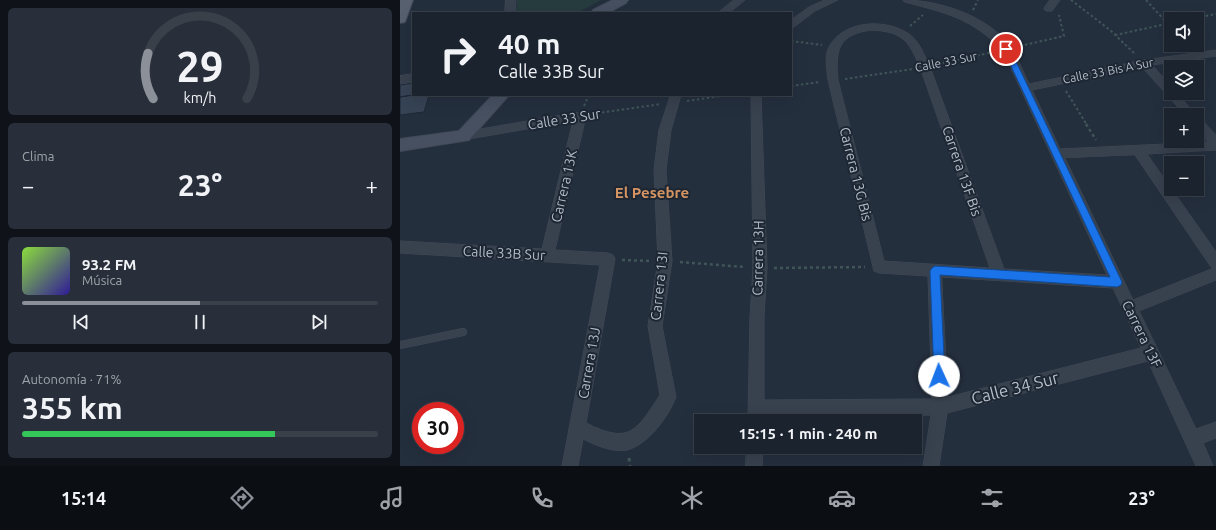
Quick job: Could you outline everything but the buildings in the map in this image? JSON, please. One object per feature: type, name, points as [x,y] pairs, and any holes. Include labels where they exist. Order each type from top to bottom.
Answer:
[{"type":"main road","points":[[400,19],[406,0]]},
{"type":"street","points":[[510,12],[511,0]]},
{"type":"street","points":[[600,12],[622,0]]},
{"type":"street","points":[[724,12],[740,0]]},
{"type":"street","points":[[792,24],[812,9],[834,0]]},
{"type":"street","name":"Carrera 13F","points":[[908,0],[968,19],[990,31],[1006,49],[1205,466]]},
{"type":"street","points":[[1049,9],[1054,0]]},
{"type":"street","points":[[834,46],[844,34],[858,28],[873,27],[901,34]]},
{"type":"street","name":"Carrera 13F Bis","points":[[901,34],[912,42],[925,67],[999,274]]},
{"type":"street","name":"Carrera 13G Bis","points":[[834,46],[831,60],[833,80],[879,267],[935,271]]},
{"type":"street","name":"Calle 33 Bis A Sur","points":[[1025,88],[1144,63],[1216,53]]},
{"type":"street","points":[[1144,63],[1164,85]]},
{"type":"street","points":[[400,80],[412,78]]},
{"type":"street","points":[[462,136],[501,96]]},
{"type":"street","name":"Carrera 13H","points":[[756,96],[760,268],[757,316],[756,414]]},
{"type":"street","name":"Carrera 13I","points":[[577,427],[603,440],[626,442],[646,430],[668,397],[655,326],[665,261],[660,170],[665,130],[674,99]]},
{"type":"street","points":[[1177,100],[1185,108]]},
{"type":"street","name":"Calle 33 Sur","points":[[400,145],[580,116]]},
{"type":"street","name":"Carrera 13K","points":[[548,256],[580,116]]},
{"type":"street","points":[[1204,130],[1216,145]]},
{"type":"street","points":[[1056,154],[1216,145]]},
{"type":"street","points":[[1138,150],[1216,264]]},
{"type":"street","name":"Calle 33B Sur","points":[[400,247],[608,259]]},
{"type":"street","name":"Carrera 13J","points":[[570,466],[608,259]]},
{"type":"street","points":[[931,466],[940,407],[935,271],[1117,282]]},
{"type":"street","points":[[1129,308],[1216,274]]},
{"type":"street","name":"Calle 34 Sur","points":[[756,414],[940,407],[1151,353]]},
{"type":"street","points":[[1192,439],[1216,430]]},
{"type":"street","points":[[754,466],[755,454]]},
{"type":"lane","points":[[400,345],[464,332]]},
{"type":"path","points":[[1071,0],[1115,35],[1144,63]]},
{"type":"path","points":[[1146,0],[1164,17]]},
{"type":"path","points":[[901,34],[933,7]]},
{"type":"path","name":"Calle 33 Sur","points":[[792,86],[925,67],[1064,36],[1059,11],[1049,9]]},
{"type":"path","points":[[1204,16],[1216,14]]},
{"type":"path","points":[[1115,35],[1164,24]]},
{"type":"path","points":[[792,41],[834,46]]},
{"type":"path","points":[[1059,81],[1104,152]]},
{"type":"path","name":"Calle 33 Sur","points":[[580,116],[674,99],[714,96]]},
{"type":"green space","points":[[517,0],[601,0],[579,12],[516,12]]},
{"type":"district","name":"El Pesebre","points":[[652,193]]},
{"type":"route","points":[[939,376],[935,271],[1117,282],[1006,49]]}]
